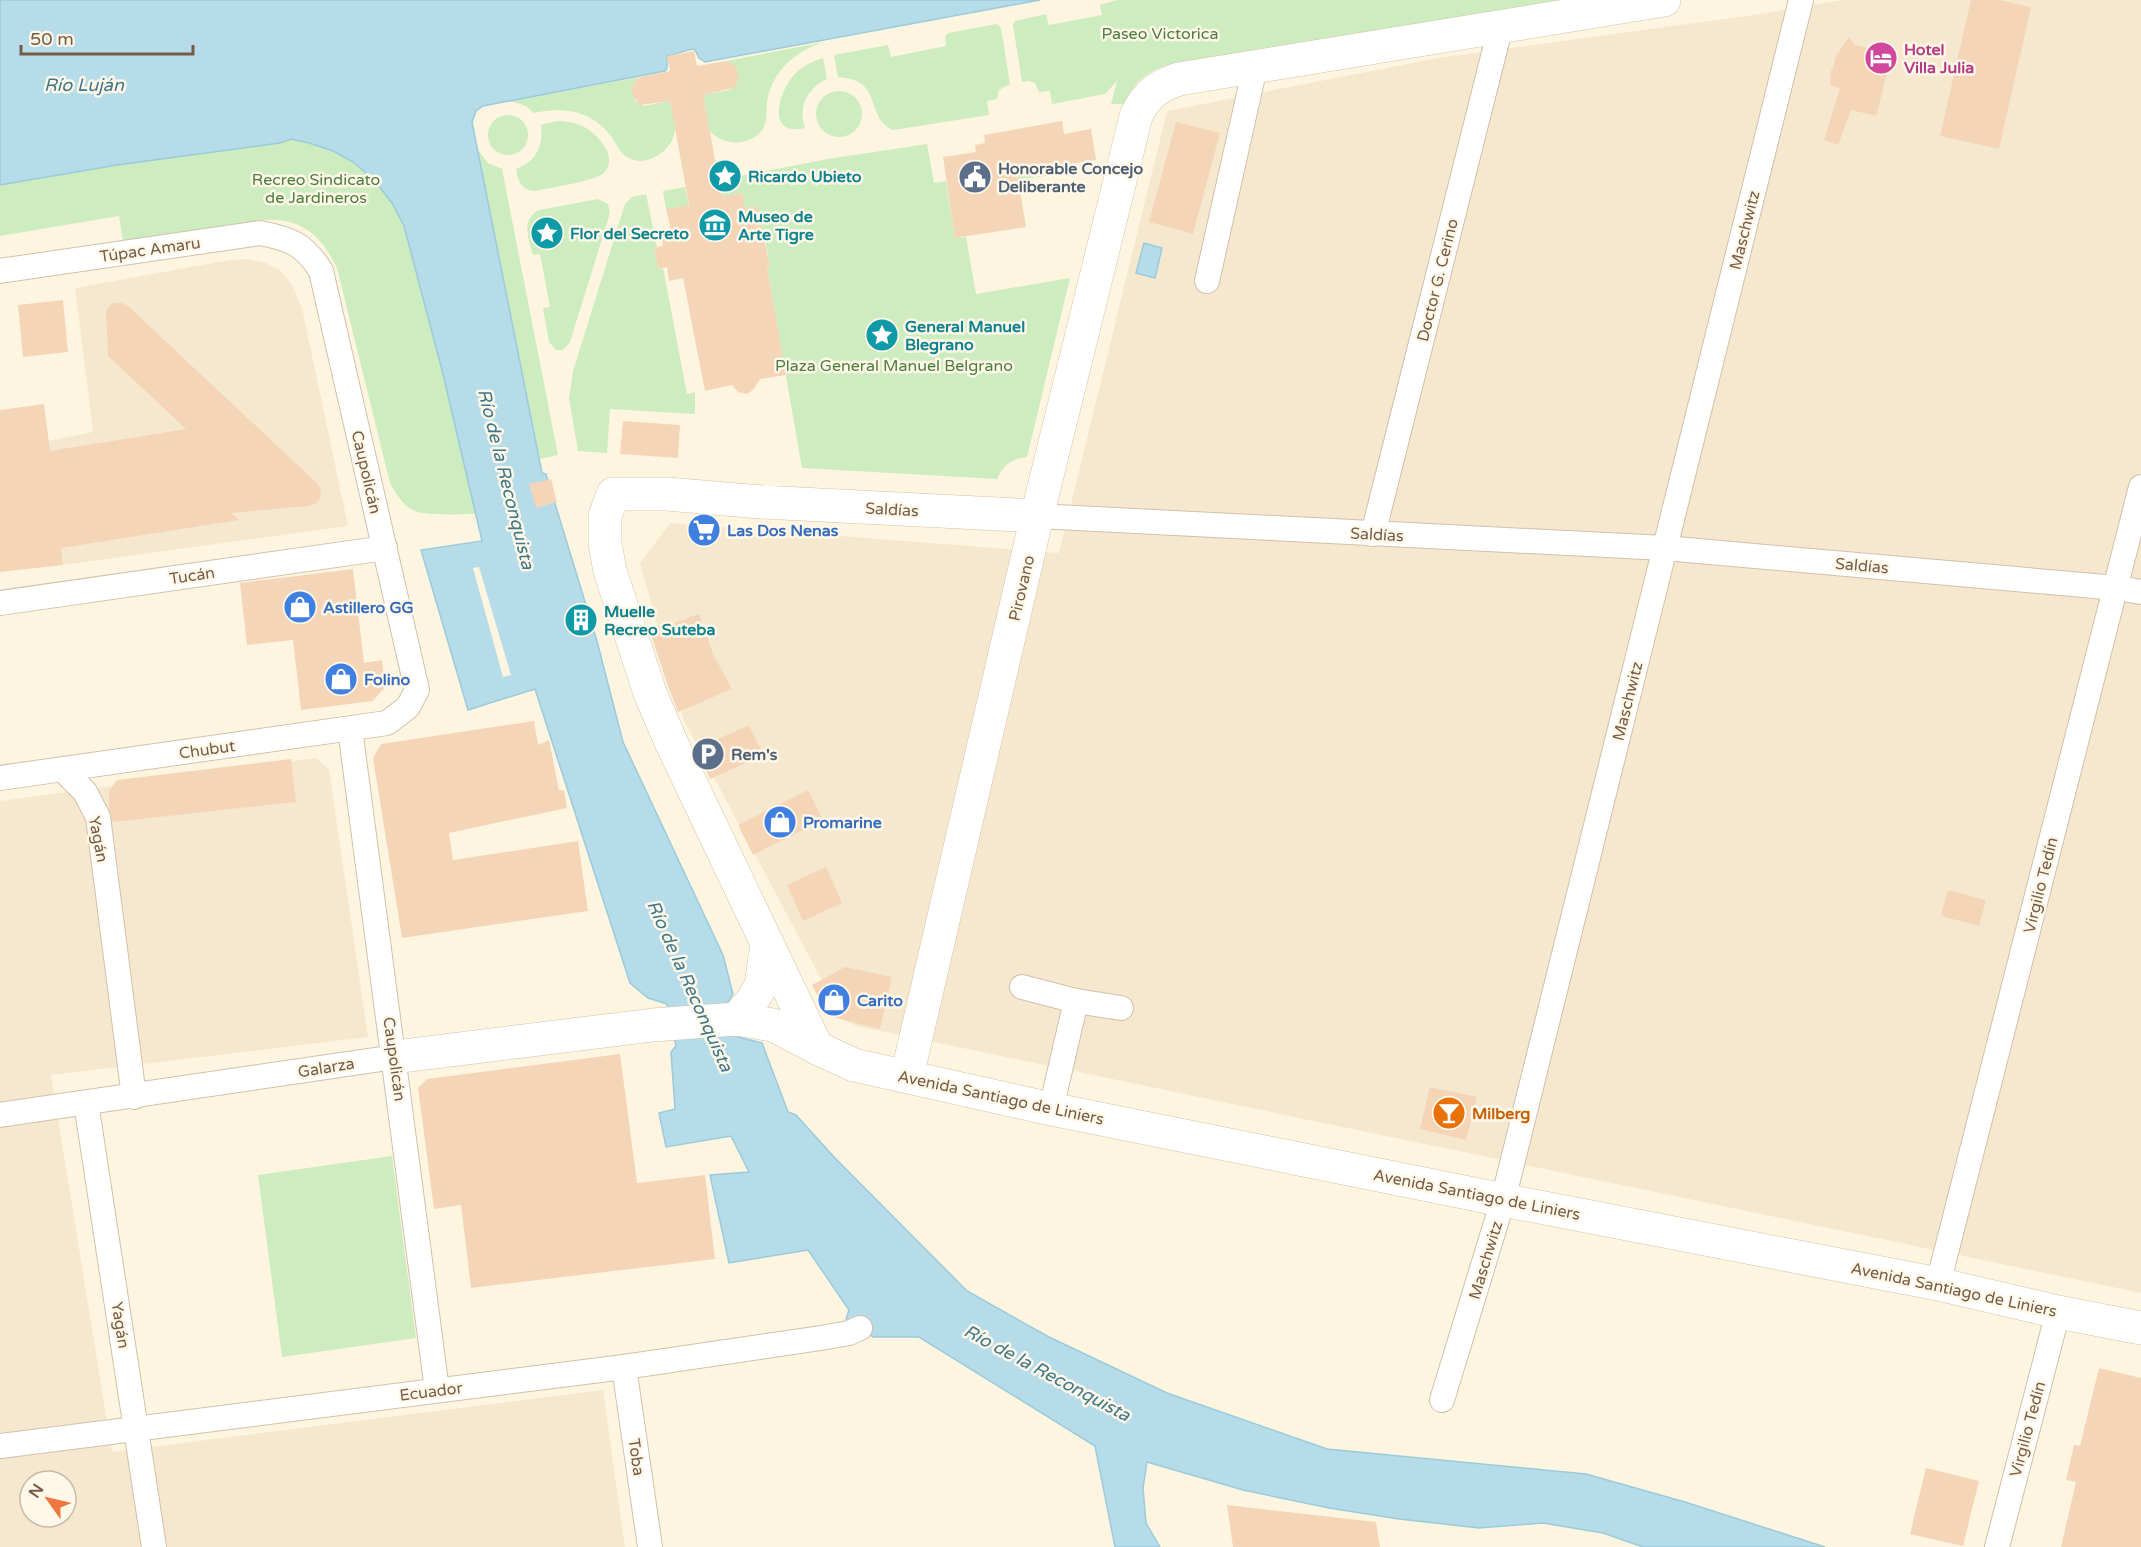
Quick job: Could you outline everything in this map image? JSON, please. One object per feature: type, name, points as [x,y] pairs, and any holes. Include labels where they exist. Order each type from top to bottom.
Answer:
[{"type":"street","points":[[1207,281],[1255,68],[1501,25],[1664,0]]},
{"type":"street","name":"Maschwitz","points":[[1442,1400],[1503,1200],[1801,0]]},
{"type":"street","name":"Doctor G. Cerino","points":[[1373,534],[1501,25]]},
{"type":"street","name":"Pirovano","points":[[907,1076],[1037,516],[1136,116],[1143,102],[1154,90],[1172,82],[1255,68]]},
{"type":"street","name":"Túpac Amaru","points":[[0,271],[260,233],[298,243]]},
{"type":"street","name":"Caupolicán","points":[[298,243],[313,257],[321,271],[417,690],[408,707]]},
{"type":"street","name":"Virgilio Tedín","points":[[1938,1284],[2117,588],[2141,486]]},
{"type":"street","name":"Saldías","points":[[766,942],[650,693],[610,571],[605,544],[605,516],[613,495],[667,494],[761,502],[1665,548],[2141,592]]},
{"type":"street","name":"Tucán","points":[[0,603],[385,548]]},
{"type":"street","name":"Chubut","points":[[0,778],[387,723],[408,707]]},
{"type":"street","name":"Caupolicán","points":[[350,729],[438,1390]]},
{"type":"street","name":"Yagán","points":[[63,770],[85,792],[98,817],[134,1096]]},
{"type":"street","points":[[736,1019],[750,1004],[760,986],[766,942]]},
{"type":"street","points":[[766,942],[817,1048]]},
{"type":"street","points":[[1022,987],[1076,1001],[1121,1008]]},
{"type":"street","points":[[1051,1109],[1076,1001]]},
{"type":"street","name":"Avenida Santiago de Liniers","points":[[653,1025],[736,1019],[772,1025],[854,1065],[1051,1109],[1938,1284],[2058,1312],[2141,1328]]},
{"type":"street","name":"Galarza","points":[[0,1115],[394,1057],[653,1025]]},
{"type":"street","name":"Yagán","points":[[86,1103],[154,1547]]},
{"type":"street","name":"Virgilio Tedín","points":[[1997,1547],[2058,1312]]},
{"type":"street","name":"Ecuador","points":[[0,1446],[624,1367],[849,1333],[860,1328]]},
{"type":"street","name":"Toba","points":[[624,1367],[650,1547]]},
{"type":"shaded area","points":[[1842,0],[2141,0],[2141,1293],[857,1026],[843,1020],[684,721],[640,563],[670,523],[1059,553],[1167,111],[1438,58],[1753,15]]},
{"type":"shaded area","points":[[246,259],[266,263],[280,270],[292,285],[302,308],[348,526],[63,565],[48,441],[93,432],[75,288]]},
{"type":"shaded area","points":[[316,758],[329,769],[368,1037],[51,1075],[112,1452],[603,1390],[625,1547],[0,1547],[0,801]]},
{"type":"green space","name":"Paseo Victorica","points":[[1117,0],[1584,0],[1165,66],[1140,80],[1131,90],[1124,104],[1111,104],[1117,81],[1105,94],[1052,104],[1050,91],[1039,92],[1035,83],[1022,82],[1013,25],[1015,21],[1046,14],[1049,25],[1102,15],[1100,5]]},
{"type":"green space","points":[[997,24],[1001,28],[1010,84],[999,90],[997,99],[987,101],[989,115],[893,130],[879,117],[868,92],[862,85],[853,80],[838,77],[834,55],[888,45],[891,57],[946,46],[945,36],[948,33]]},
{"type":"green space","points":[[824,42],[794,57],[779,72],[769,92],[765,124],[757,136],[743,142],[728,142],[709,130],[703,95],[730,90],[738,81],[735,66],[726,61]]},
{"type":"green space","points":[[823,58],[827,79],[814,88],[806,99],[803,113],[805,128],[793,129],[785,126],[780,120],[779,112],[783,92],[788,83],[804,67]]},
{"type":"green space","points":[[641,77],[632,87],[635,101],[644,106],[670,101],[675,126],[674,136],[666,149],[653,158],[645,160],[638,161],[627,157],[602,127],[585,115],[555,110],[534,113],[526,106],[510,101]]},
{"type":"green space","points":[[839,91],[855,98],[862,114],[855,130],[839,137],[823,130],[816,114],[823,98]]},
{"type":"green space","points":[[508,115],[516,116],[522,121],[527,127],[527,143],[522,149],[516,154],[508,155],[500,154],[494,149],[489,143],[488,135],[489,127],[494,121],[500,116]]},
{"type":"green space","points":[[557,121],[577,124],[598,138],[607,152],[608,166],[599,176],[582,181],[535,191],[526,189],[519,181],[516,169],[529,162],[537,152],[540,146],[541,125]]},
{"type":"green space","name":"Recreo Sindicato de Jardineros","points":[[291,139],[322,147],[361,168],[382,190],[398,214],[411,249],[477,514],[420,513],[400,499],[390,483],[337,268],[324,247],[308,230],[293,223],[264,220],[123,242],[119,216],[0,236],[0,185],[117,165],[280,143]]},
{"type":"green space","name":"Plaza General Manuel Belgrano","points":[[927,144],[934,183],[946,181],[955,238],[966,237],[976,294],[1070,278],[1027,457],[1009,463],[997,479],[802,468],[767,267],[770,267],[756,206],[745,209],[742,193],[733,195],[724,209],[719,180],[828,159]]},
{"type":"green space","points":[[478,150],[488,163],[502,169],[558,455],[540,459],[498,261]]},
{"type":"green space","points":[[1057,166],[1058,174],[1018,180],[1017,172]]},
{"type":"green space","points":[[685,187],[691,216],[666,209],[663,191]]},
{"type":"green space","points":[[646,194],[657,247],[654,248],[658,269],[663,268],[687,394],[695,392],[695,414],[610,409],[607,453],[578,451],[569,398],[573,371],[625,204],[632,197]]},
{"type":"green space","points":[[598,199],[608,204],[610,213],[570,342],[563,350],[556,350],[549,342],[543,308],[550,307],[540,254],[533,255],[528,236],[529,219],[539,210]]},
{"type":"green space","points":[[392,1156],[416,1338],[282,1357],[258,1175]]},
{"type":"water","name":"Río de la Reconquista","points":[[0,0],[1040,0],[705,62],[692,49],[667,56],[665,71],[483,106],[476,111],[472,122],[542,473],[546,474],[597,641],[623,742],[723,955],[733,994],[727,1004],[738,1037],[762,1043],[788,1112],[796,1115],[834,1157],[967,1291],[1049,1337],[1167,1393],[1327,1449],[1586,1474],[1685,1502],[1825,1547],[1643,1547],[1603,1533],[1543,1523],[1479,1528],[1399,1519],[1329,1508],[1243,1490],[1147,1462],[1143,1488],[1146,1523],[1160,1547],[1115,1547],[1095,1446],[919,1337],[873,1337],[846,1319],[849,1310],[808,1250],[729,1263],[710,1175],[749,1172],[731,1136],[666,1147],[659,1113],[675,1109],[671,1052],[676,1046],[667,1004],[648,998],[630,983],[535,689],[468,710],[421,550],[482,541],[443,374],[404,226],[392,203],[374,180],[353,162],[333,151],[291,139],[280,143],[117,165],[0,185]]},
{"type":"water","points":[[1144,243],[1162,248],[1155,278],[1136,273]]},
{"type":"pier","points":[[479,567],[511,675],[503,677],[473,568]]},
{"type":"building","points":[[1971,0],[1999,0],[2031,7],[1999,149],[1940,136]]},
{"type":"building","points":[[1849,37],[1855,45],[1892,54],[1876,116],[1851,110],[1838,145],[1824,140],[1840,88],[1830,85],[1831,70],[1836,56]]},
{"type":"building","name":"Museo de Arte Tigre","points":[[694,51],[697,66],[726,61],[732,63],[737,69],[739,77],[734,88],[703,95],[722,197],[742,193],[745,209],[757,206],[770,267],[767,267],[786,375],[760,379],[753,390],[747,394],[738,392],[732,385],[705,391],[683,278],[669,281],[667,267],[658,269],[654,248],[663,246],[661,237],[672,235],[666,209],[689,205],[670,101],[640,105],[633,97],[632,87],[641,77],[670,71],[667,56]]},
{"type":"building","name":"Honorable Concejo Deliberante","points":[[1062,121],[1064,134],[1091,129],[1096,160],[1017,172],[1026,227],[955,238],[943,157],[976,152],[975,145],[985,143],[984,135]]},
{"type":"building","points":[[1176,122],[1220,133],[1193,234],[1149,222]]},
{"type":"building","points":[[63,300],[68,352],[23,357],[18,305]]},
{"type":"building","points":[[113,303],[122,303],[129,307],[318,484],[321,489],[320,498],[316,504],[308,506],[231,513],[239,520],[61,548],[63,565],[0,572],[0,410],[44,404],[50,451],[186,429],[108,356],[106,310]]},
{"type":"building","points":[[623,421],[680,425],[678,458],[620,454]]},
{"type":"building","points":[[551,479],[557,502],[536,508],[529,484]]},
{"type":"building","points":[[353,569],[364,663],[382,660],[385,687],[373,701],[301,710],[293,640],[247,645],[240,583]]},
{"type":"building","name":"Muelle Recreo Suteba","points":[[589,606],[595,629],[573,634],[567,611]]},
{"type":"building","points":[[699,614],[713,654],[732,689],[678,712],[648,626],[663,627]]},
{"type":"building","points":[[534,721],[538,745],[549,740],[559,790],[564,790],[567,808],[449,833],[453,860],[578,841],[588,911],[402,938],[373,758],[381,744]]},
{"type":"building","points":[[749,725],[763,755],[710,779],[696,749]]},
{"type":"building","points":[[291,759],[296,802],[113,822],[109,808],[109,791],[117,780]]},
{"type":"building","name":"Promarine","points":[[808,790],[823,820],[753,855],[738,825]]},
{"type":"building","points":[[826,867],[842,903],[803,921],[787,885]]},
{"type":"building","points":[[1948,890],[1986,900],[1979,926],[1941,916]]},
{"type":"building","points":[[845,967],[892,977],[880,1029],[828,1016],[812,985]]},
{"type":"building","points":[[620,1054],[637,1183],[705,1175],[715,1259],[471,1288],[461,1205],[434,1209],[418,1088],[427,1079]]},
{"type":"building","name":"Milberg","points":[[1430,1087],[1477,1097],[1466,1140],[1420,1129]]},
{"type":"building","points":[[2099,1368],[2141,1378],[2141,1547],[2061,1547],[2076,1482],[2066,1480],[2074,1445],[2080,1446]]},
{"type":"building","points":[[1926,1468],[1979,1481],[1963,1546],[1910,1534]]},
{"type":"building","points":[[1227,1505],[1376,1522],[1380,1547],[1233,1547]]},
{"type":"place","name":"Hotel Villa Julia","points":[[1881,58]]},
{"type":"place","name":"Ricardo Ubieto","points":[[725,176]]},
{"type":"place","name":"Honorable Concejo Deliberante","points":[[975,177]]},
{"type":"place","name":"Museo de Arte Tigre","points":[[715,225]]},
{"type":"place","name":"Flor del Secreto","points":[[547,233]]},
{"type":"place","name":"General Manuel Blegrano","points":[[882,335]]},
{"type":"place","name":"Las Dos Nenas","points":[[704,530]]},
{"type":"place","name":"Astillero GG","points":[[300,607]]},
{"type":"place","name":"Muelle Recreo Suteba","points":[[581,620]]},
{"type":"place","name":"Folino","points":[[341,679]]},
{"type":"place","name":"Rem's","points":[[708,754]]},
{"type":"place","name":"Promarine","points":[[780,822]]},
{"type":"place","name":"Carito","points":[[834,1000]]},
{"type":"place","name":"Milberg","points":[[1449,1113]]},
{"type":"water label","name":"Río Luján","points":[[84,85]]}]
